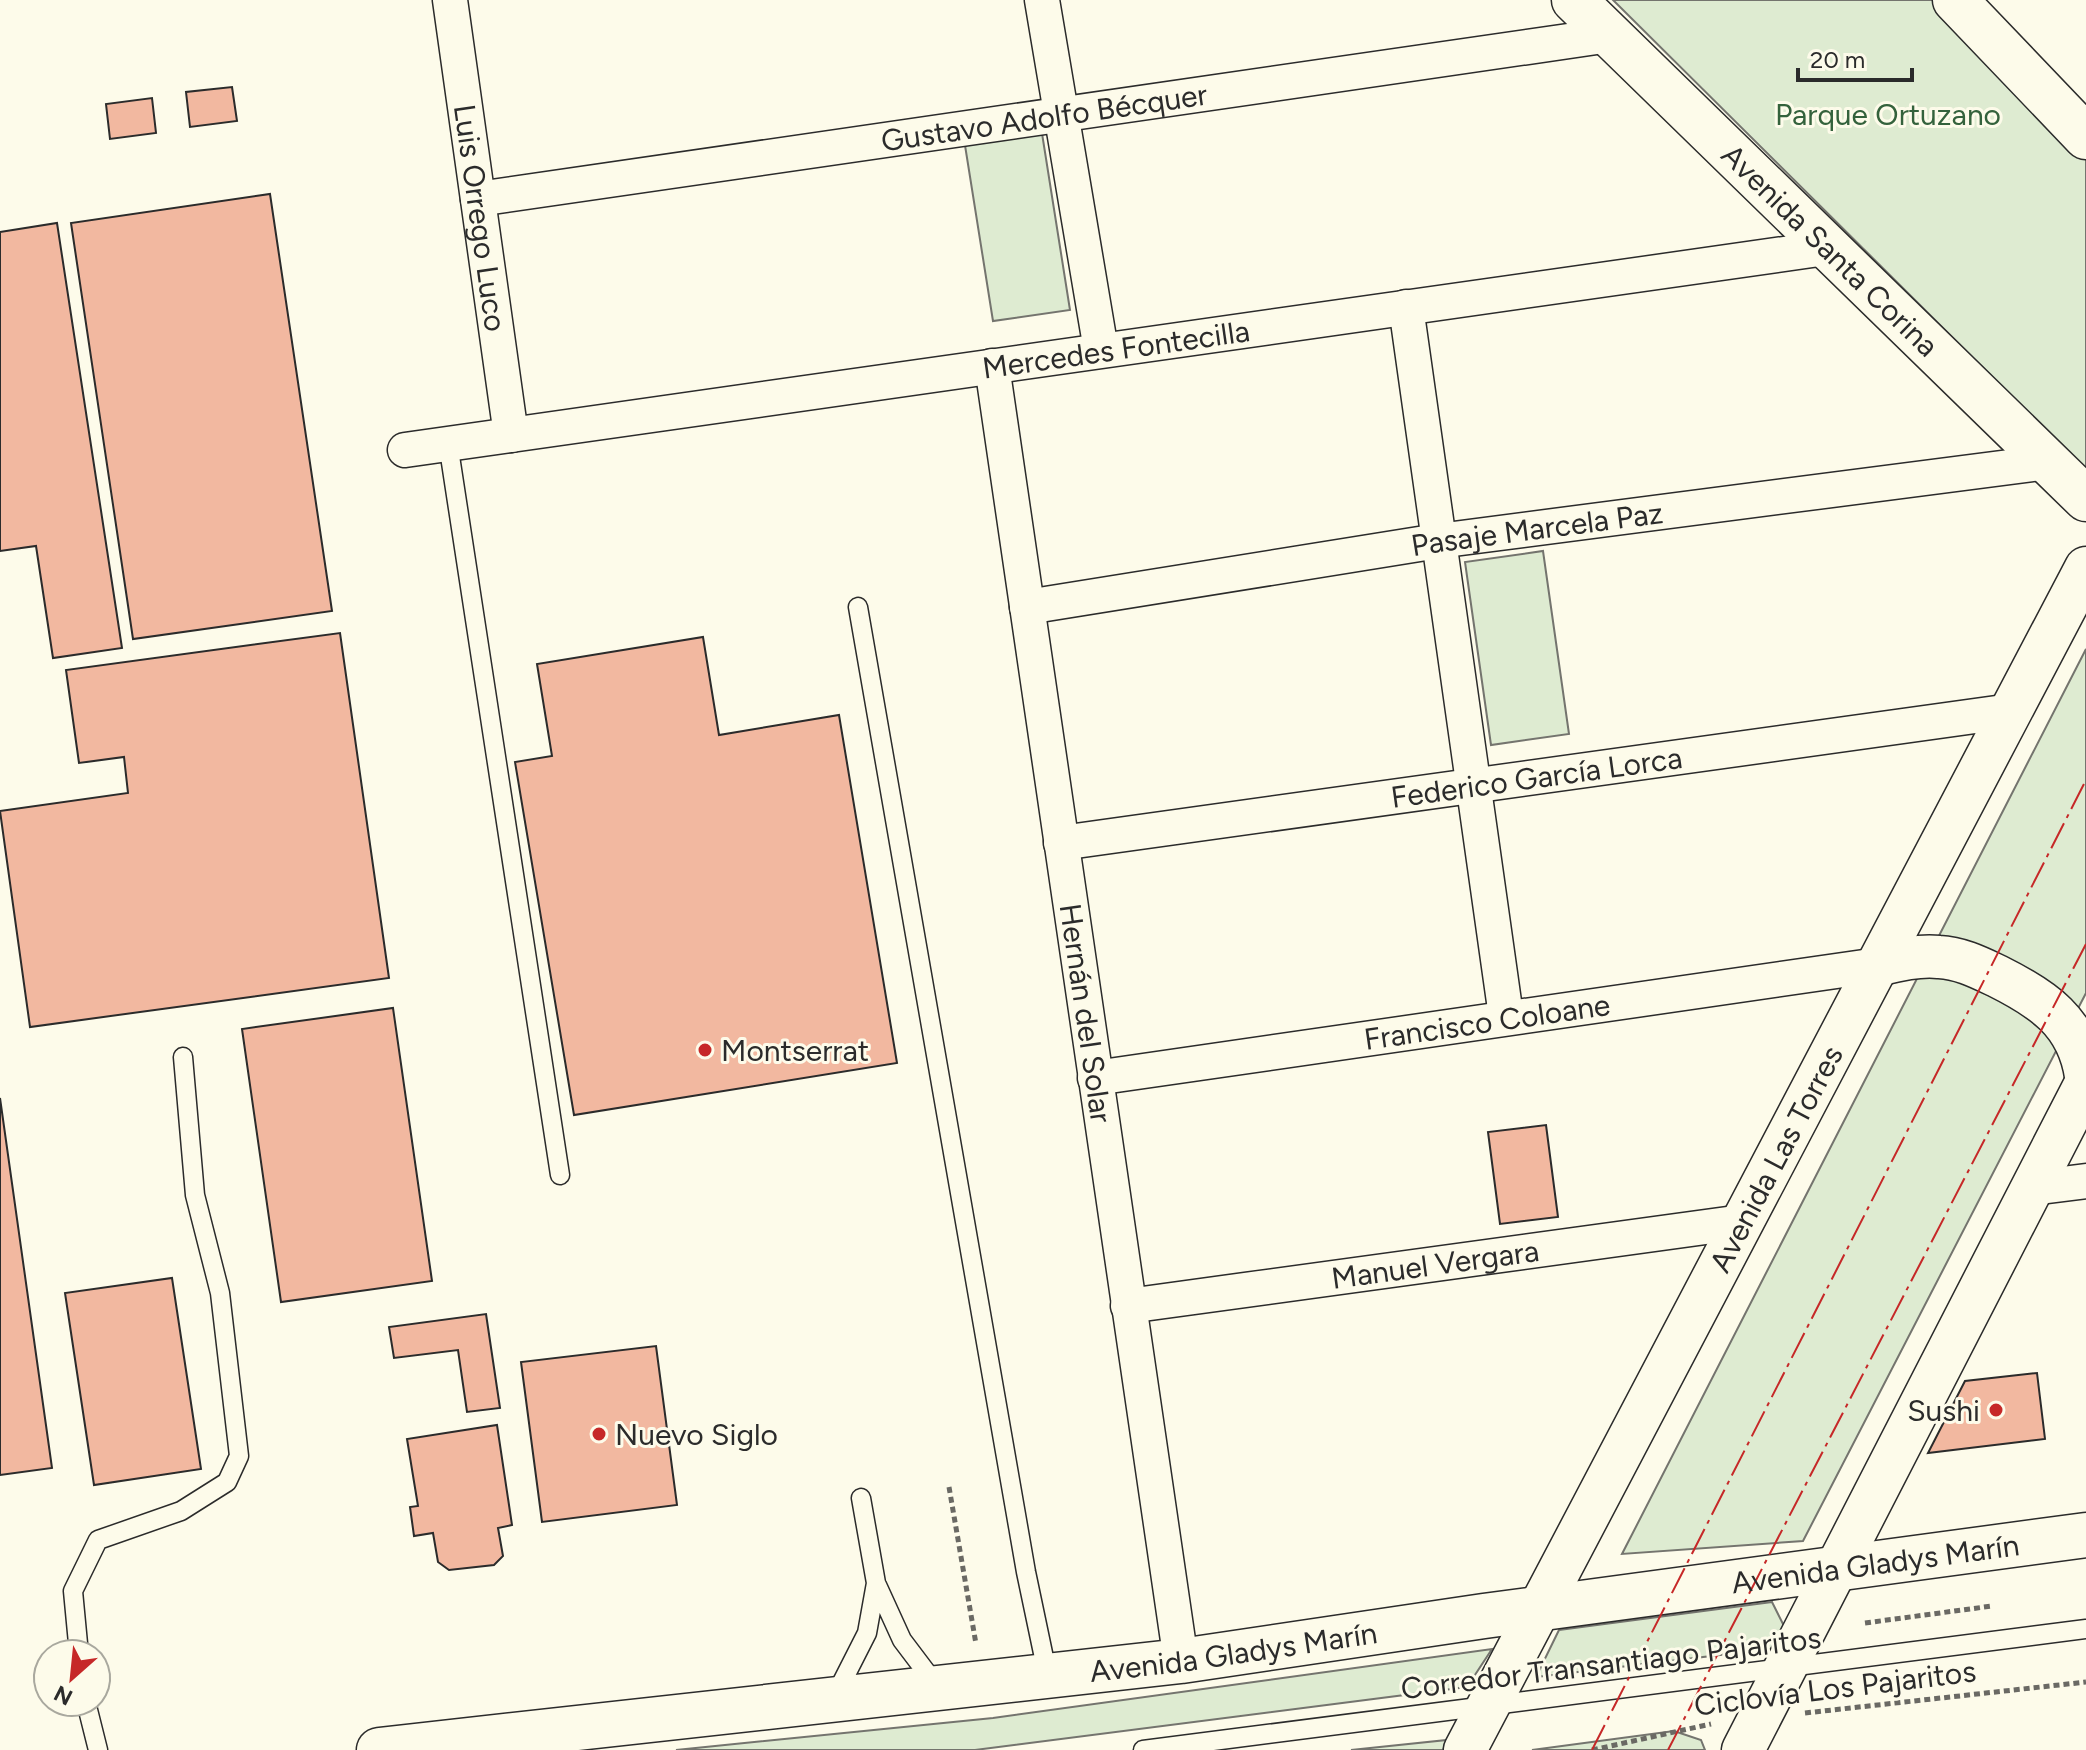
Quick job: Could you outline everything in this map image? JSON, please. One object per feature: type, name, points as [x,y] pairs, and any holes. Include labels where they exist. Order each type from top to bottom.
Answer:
[{"type":"main road","name":"Avenida Santa Corina","points":[[1574,0],[2086,499]]},
{"type":"main road","points":[[1955,0],[2086,137]]},
{"type":"main road","name":"Avenida Gladys Marín","points":[[379,1750],[1181,1661],[2086,1535]]},
{"type":"street","name":"Luis Orrego Luco","points":[[450,0],[511,435]]},
{"type":"street","points":[[1042,0],[1101,350]]},
{"type":"street","name":"Gustavo Adolfo Bécquer","points":[[478,199],[1610,35]]},
{"type":"street","name":"Mercedes Fontecilla","points":[[405,450],[1826,248]]},
{"type":"street","points":[[1406,307],[1506,1016]]},
{"type":"street","name":"Hernán del Solar","points":[[992,366],[1181,1661]]},
{"type":"street","name":"Pasaje Marcela Paz","points":[[1027,607],[1438,541],[2048,462]]},
{"type":"street","name":"Avenida Las Torres","points":[[1465,1750],[2086,568]]},
{"type":"street","name":"Federico García Lorca","points":[[1061,843],[2011,711]]},
{"type":"street","points":[[1878,965],[1915,957],[1957,959],[2030,993],[2053,1009],[2070,1028],[2086,1076]]},
{"type":"street","name":"Francisco Coloane","points":[[1095,1078],[1506,1016],[1878,965]]},
{"type":"street","points":[[1750,1734],[2086,1083]]},
{"type":"street","points":[[2032,1188],[2086,1181]]},
{"type":"street","name":"Manuel Vergara","points":[[1128,1306],[1742,1222]]},
{"type":"lane","points":[[448,443],[560,1175]]},
{"type":"lane","points":[[858,607],[1023,1557],[1048,1677]]},
{"type":"lane","points":[[77,1638],[73,1591],[98,1540],[181,1511],[227,1482],[239,1456],[220,1293],[195,1195],[183,1057]]},
{"type":"lane","points":[[861,1498],[876,1583],[902,1640],[939,1689]]},
{"type":"lane","points":[[834,1698],[867,1633],[876,1583]]},
{"type":"lane","name":"Corredor Transantiago Pajaritos","points":[[1143,1750],[2086,1629]]},
{"type":"lane","points":[[90,1718],[98,1750]]},
{"type":"path","points":[[949,1487],[983,1685]]},
{"type":"path","points":[[1865,1623],[1992,1606]]},
{"type":"path","name":"Ciclovía Los Pajaritos","points":[[1592,1750],[1682,1728],[1750,1734],[2086,1682]]},
{"type":"green space","name":"Parque Ortuzano","points":[[1613,0],[1936,0],[2086,157],[2086,470]]},
{"type":"green space","points":[[1041,127],[1070,310],[993,321],[964,139]]},
{"type":"green space","points":[[1543,551],[1569,734],[1491,745],[1465,562]]},
{"type":"green space","points":[[2086,649],[2086,993],[1803,1541],[1622,1554]]},
{"type":"green space","points":[[1772,1602],[1786,1630],[1778,1648],[1536,1677],[1559,1630]]},
{"type":"green space","points":[[1492,1649],[1467,1687],[975,1750],[676,1750],[993,1718]]},
{"type":"green space","points":[[1674,1731],[1701,1740],[1705,1750],[1532,1750]]},
{"type":"green space","points":[[1447,1740],[1443,1750],[1351,1750]]},
{"type":"building","points":[[232,87],[237,121],[190,127],[186,92]]},
{"type":"building","points":[[152,98],[156,133],[110,139],[106,104]]},
{"type":"building","points":[[270,194],[332,611],[133,639],[71,223]]},
{"type":"building","points":[[57,223],[122,648],[53,658],[36,546],[0,551],[0,232]]},
{"type":"building","points":[[340,633],[389,978],[30,1027],[0,811],[128,793],[124,757],[79,763],[66,670]]},
{"type":"building","points":[[703,637],[719,735],[839,715],[897,1063],[574,1115],[515,762],[552,756],[537,664]]},
{"type":"building","points":[[393,1008],[432,1281],[281,1302],[242,1029]]},
{"type":"building","points":[[0,1098],[52,1468],[0,1475]]},
{"type":"building","points":[[1546,1125],[1558,1217],[1500,1224],[1488,1132]]},
{"type":"building","points":[[172,1278],[201,1469],[94,1485],[65,1293]]},
{"type":"building","points":[[486,1314],[500,1408],[467,1412],[458,1350],[394,1358],[389,1327]]},
{"type":"building","name":"Nuevo Siglo","points":[[656,1346],[677,1505],[542,1522],[521,1362]]},
{"type":"building","name":"Sushi","points":[[2037,1373],[2045,1439],[1928,1453],[1965,1381]]},
{"type":"building","points":[[497,1425],[512,1525],[498,1528],[503,1556],[494,1565],[449,1570],[438,1562],[433,1533],[414,1536],[410,1507],[418,1506],[407,1439]]},
{"type":"power","points":[[1592,1750],[2086,780]]},
{"type":"power","points":[[1668,1750],[2086,944]]},
{"type":"place","name":"Montserrat","points":[[705,1050]]},
{"type":"place","name":"Sushi","points":[[1996,1410]]},
{"type":"place","name":"Nuevo Siglo","points":[[599,1434]]}]
